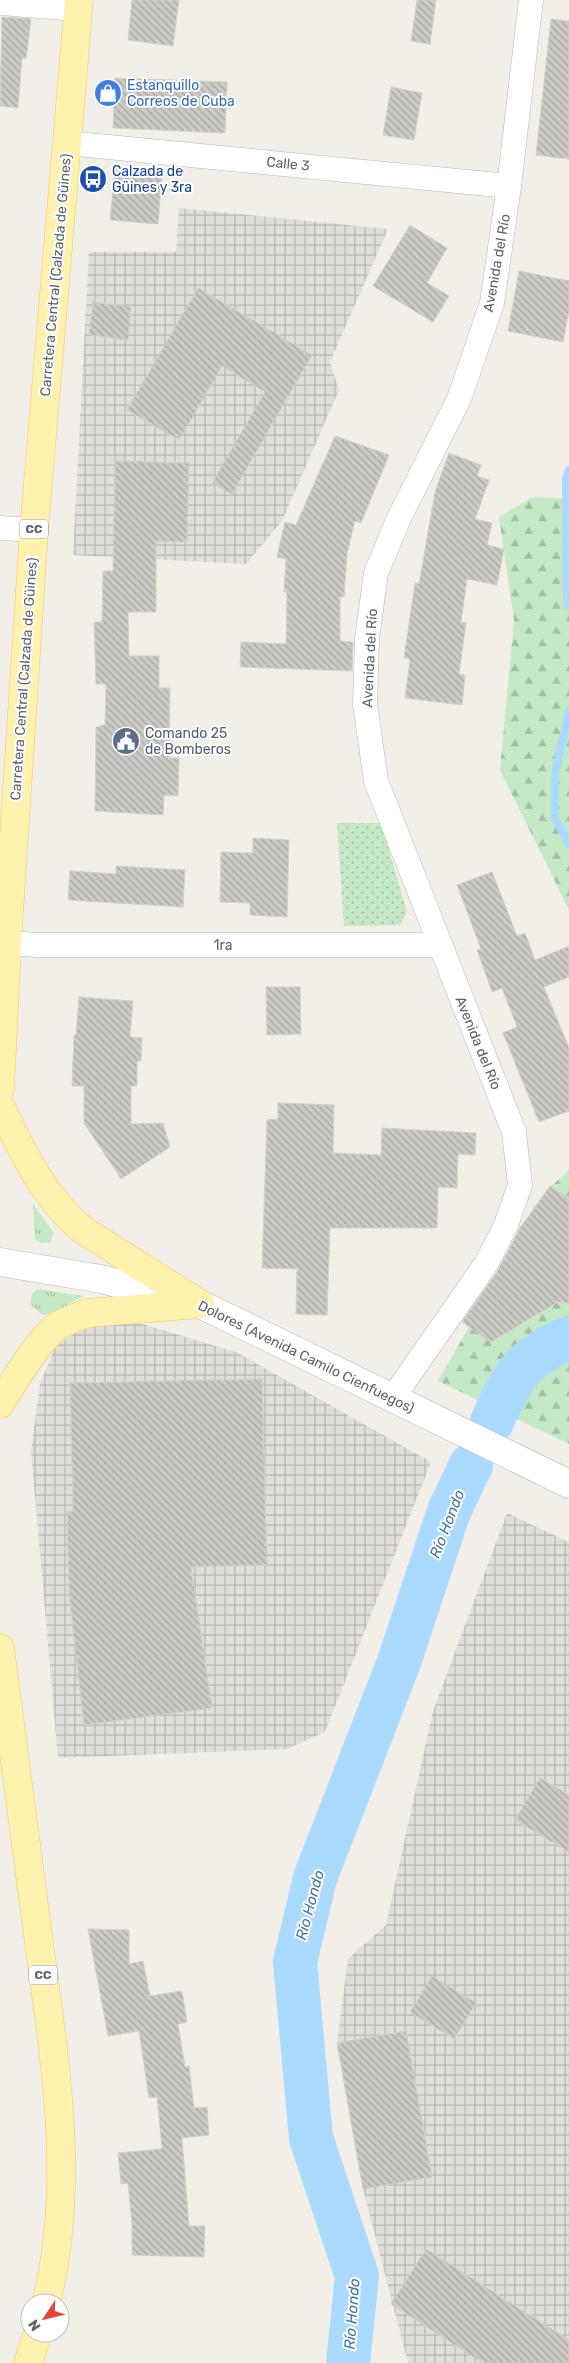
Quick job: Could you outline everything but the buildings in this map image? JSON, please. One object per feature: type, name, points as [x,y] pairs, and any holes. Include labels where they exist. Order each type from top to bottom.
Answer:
[{"type":"main road","name":"Carretera Central (Calzada de Güines)","points":[[0,1089],[7,942],[34,530],[78,4]]},
{"type":"main road","points":[[0,1105],[26,1159],[54,1202],[70,1219],[83,1230],[200,1304]]},
{"type":"main road","name":"Dolores (Avenida Camilo Cienfuegos)","points":[[0,1262],[100,1279],[200,1304],[430,1418],[569,1484]]},
{"type":"main road","points":[[0,1404],[44,1339],[57,1326],[87,1313],[200,1304]]},
{"type":"main road","name":"CC","points":[[0,1648],[56,2071],[63,2174],[52,2277],[48,2293]]},
{"type":"main road","points":[[28,2363],[35,2343]]},
{"type":"street","name":"Avenida del Río","points":[[392,1399],[486,1264],[506,1224],[520,1185],[514,1132],[376,781],[366,704],[368,639],[376,573],[399,518],[459,400],[492,303],[510,186],[531,0]]},
{"type":"street","points":[[0,3],[78,4]]},
{"type":"street","name":"Calle 3","points":[[67,142],[510,186]]},
{"type":"street","points":[[0,528],[34,530]]},
{"type":"street","name":"1ra","points":[[7,942],[38,945],[439,945]]},
{"type":"shaded area","points":[[179,208],[388,229],[330,362],[339,390],[282,521],[246,564],[73,555],[89,252],[176,252]]},
{"type":"shaded area","points":[[129,1320],[236,1352],[431,1462],[325,1732],[287,1749],[58,1758],[31,1451],[40,1384],[55,1347],[88,1324]]},
{"type":"shaded area","points":[[507,1513],[569,1542],[569,2363],[408,2363],[363,2189],[337,2043],[348,1959],[386,1925],[433,1711]]},
{"type":"green space","points":[[533,497],[569,499],[569,910],[500,770],[514,620],[499,517]]},
{"type":"green space","points":[[337,823],[381,823],[407,912],[400,925],[344,926]]},
{"type":"green space","points":[[569,1170],[569,1205],[546,1191]]},
{"type":"green space","points":[[33,1204],[54,1233],[50,1242],[41,1243],[35,1239]]},
{"type":"green space","points":[[37,1289],[83,1296],[53,1313],[42,1315],[30,1304],[32,1294]]},
{"type":"green space","points":[[558,1302],[569,1303],[569,1444],[438,1381],[469,1327],[492,1342]]},
{"type":"waterway","name":"Río Hondo","points":[[569,470],[566,479],[567,595],[569,606]]},
{"type":"waterway","name":"Río Hondo","points":[[569,711],[555,774],[555,818],[569,844]]},
{"type":"waterway","name":"Río Hondo","points":[[492,1422],[512,1381],[529,1361],[553,1345],[569,1338]]},
{"type":"waterway","name":"Río Hondo","points":[[348,2363],[357,2276],[311,2138],[295,1962],[315,1878],[399,1662],[449,1511],[471,1465]]},
{"type":"place","name":"Estanquillo Correos de Cuba","points":[[108,93]]},
{"type":"place","name":"Calzada de Güines y 3ra","points":[[93,179]]},
{"type":"place","name":"Comando 25 de Bomberos","points":[[126,741]]}]
